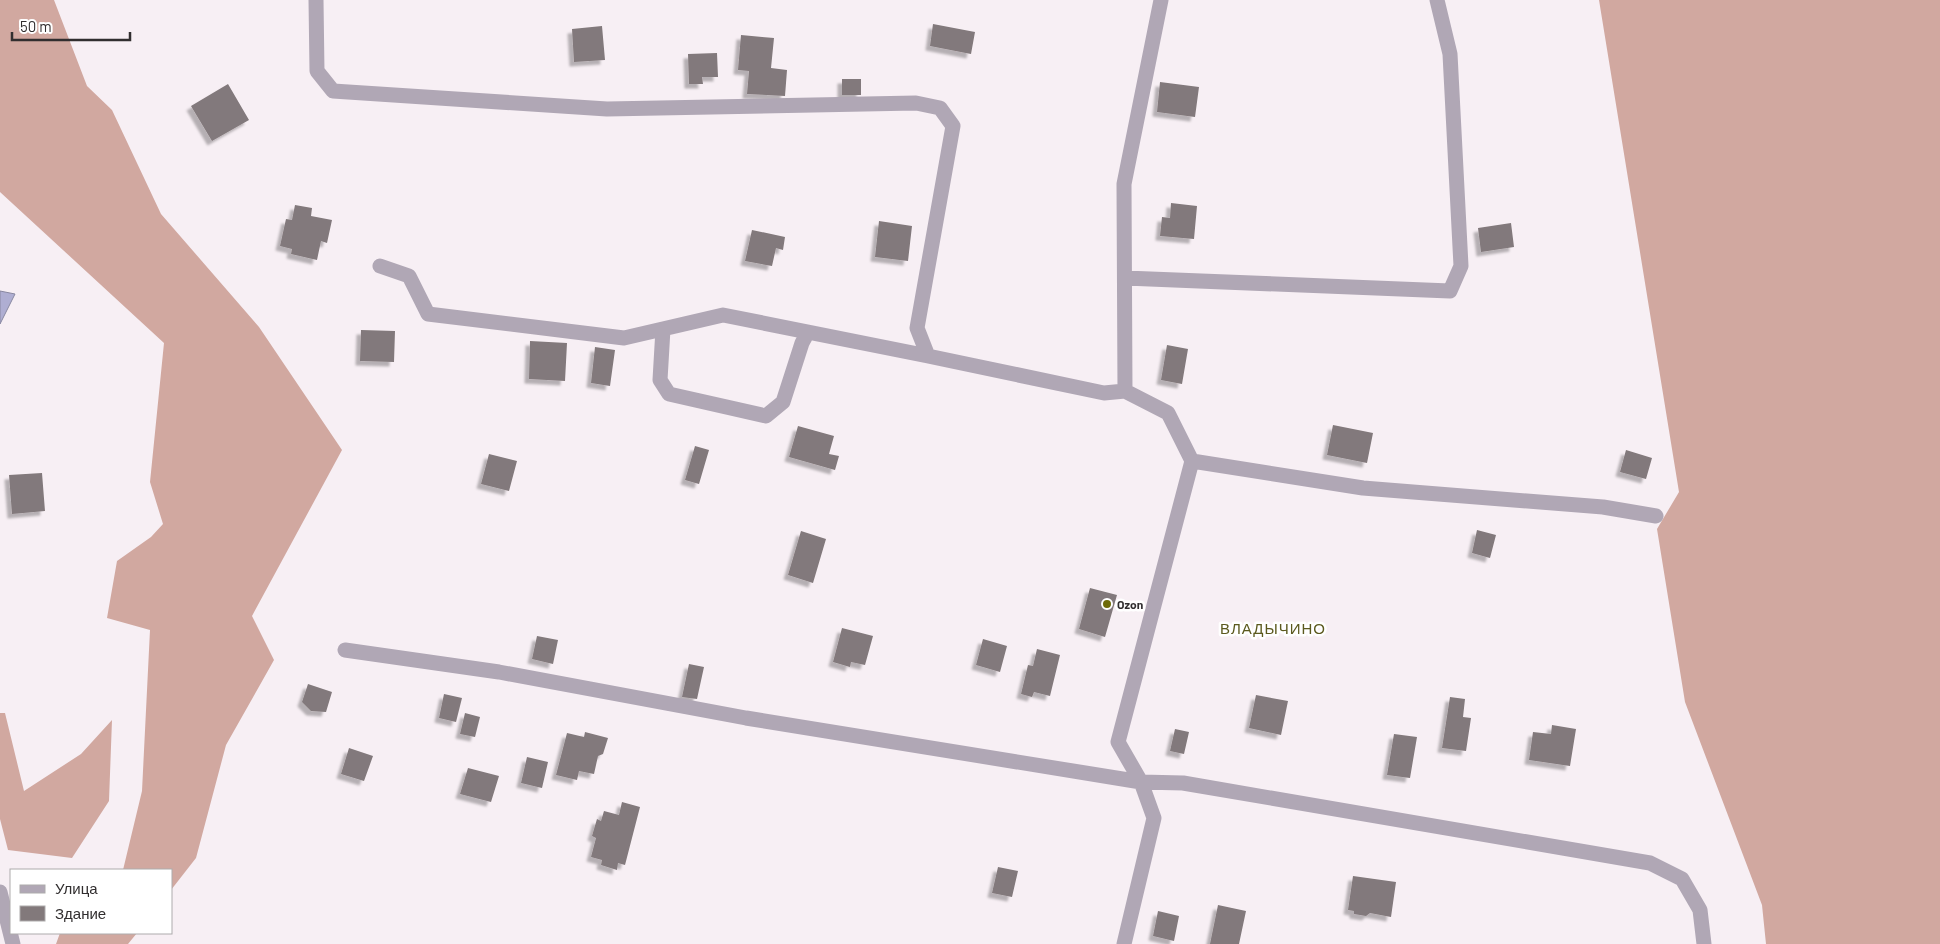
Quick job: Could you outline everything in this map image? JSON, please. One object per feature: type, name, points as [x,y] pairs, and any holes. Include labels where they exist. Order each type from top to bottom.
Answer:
[{"type":"street","points":[[316,0],[316,71],[333,91],[608,109],[916,103],[940,108],[953,126],[917,328],[928,356]]},
{"type":"street","points":[[1125,391],[1124,184],[1161,0]]},
{"type":"street","points":[[1124,278],[1450,291],[1461,266],[1450,54],[1436,0]]},
{"type":"street","points":[[380,266],[409,276],[428,314],[624,338],[723,315],[1104,393],[1125,391],[1168,413],[1192,461],[1118,742],[1141,782],[1154,818],[1124,944]]},
{"type":"street","points":[[663,329],[660,380],[669,394],[766,416],[783,402],[802,342],[808,332]]},
{"type":"street","points":[[1192,461],[1363,488],[1603,507],[1656,516]]},
{"type":"street","points":[[345,650],[499,672],[746,718],[1141,782],[1183,783],[1650,863],[1682,879],[1700,910],[1704,944]]},
{"type":"street","points":[[0,892],[10,932]]},
{"type":"shaded area","points":[[0,0],[54,0],[87,86],[112,110],[161,214],[259,327],[342,450],[252,616],[274,660],[226,745],[196,858],[172,889],[172,869],[123,869],[142,791],[150,630],[107,618],[117,561],[151,537],[163,524],[150,482],[164,343],[0,192]]},
{"type":"shaded area","points":[[1599,0],[1940,0],[1940,944],[1766,944],[1762,905],[1685,702],[1657,529],[1679,492]]},
{"type":"shaded area","points":[[0,713],[5,713],[24,791],[81,754],[112,720],[109,801],[72,858],[8,850],[0,819]]},
{"type":"shaded area","points":[[60,934],[136,934],[128,944],[56,944]]},
{"type":"water","points":[[0,291],[15,294],[0,324]]},
{"type":"building","points":[[933,24],[975,32],[971,54],[930,46]]},
{"type":"building","points":[[602,26],[605,60],[574,62],[572,29]]},
{"type":"building","points":[[741,35],[774,38],[771,68],[787,70],[785,96],[747,94],[749,71],[738,70]]},
{"type":"building","points":[[717,53],[718,77],[702,77],[703,84],[689,84],[688,54]]},
{"type":"building","points":[[842,79],[861,79],[861,95],[842,95]]},
{"type":"building","points":[[1160,82],[1199,87],[1195,117],[1157,112]]},
{"type":"building","points":[[228,84],[249,120],[212,141],[191,106]]},
{"type":"building","points":[[1171,203],[1197,206],[1194,239],[1160,236],[1162,217],[1170,218]]},
{"type":"building","points":[[295,205],[312,208],[311,216],[332,220],[327,243],[321,241],[317,260],[291,254],[292,249],[280,246],[286,219],[292,220]]},
{"type":"building","points":[[879,221],[912,226],[908,261],[875,257]]},
{"type":"building","points":[[1511,223],[1514,247],[1481,252],[1478,228]]},
{"type":"building","points":[[752,230],[785,237],[783,250],[776,248],[772,266],[745,261]]},
{"type":"building","points":[[361,330],[395,331],[394,362],[360,361]]},
{"type":"building","points":[[530,341],[567,343],[565,381],[529,379]]},
{"type":"building","points":[[1167,345],[1188,349],[1182,384],[1161,380]]},
{"type":"building","points":[[595,347],[615,350],[610,386],[591,383]]},
{"type":"building","points":[[1333,425],[1373,433],[1367,463],[1327,455]]},
{"type":"building","points":[[798,426],[834,436],[829,454],[839,456],[835,470],[789,457]]},
{"type":"building","points":[[695,446],[709,450],[699,484],[685,480]]},
{"type":"building","points":[[1626,450],[1652,458],[1646,479],[1620,472]]},
{"type":"building","points":[[489,454],[517,461],[509,491],[481,484]]},
{"type":"building","points":[[42,473],[45,511],[12,514],[9,475]]},
{"type":"building","points":[[1477,530],[1496,535],[1490,558],[1472,553]]},
{"type":"building","points":[[801,531],[826,539],[813,583],[788,575]]},
{"type":"building","points":[[1090,588],[1117,595],[1105,637],[1079,629]]},
{"type":"building","points":[[842,628],[873,636],[865,665],[851,662],[850,667],[833,662]]},
{"type":"building","points":[[537,636],[558,640],[553,664],[532,659]]},
{"type":"building","points":[[983,639],[1007,646],[1000,672],[976,665]]},
{"type":"building","points":[[1037,649],[1060,655],[1050,696],[1034,692],[1032,697],[1021,694],[1028,665],[1033,666]]},
{"type":"building","points":[[689,664],[704,667],[697,699],[682,697]]},
{"type":"building","points":[[308,684],[332,692],[326,712],[311,711],[302,702]]},
{"type":"building","points":[[444,694],[462,698],[456,722],[439,718]]},
{"type":"building","points":[[1256,695],[1288,701],[1281,735],[1249,728]]},
{"type":"building","points":[[1450,697],[1465,699],[1463,717],[1471,718],[1466,751],[1442,748]]},
{"type":"building","points":[[465,713],[480,717],[475,737],[460,734]]},
{"type":"building","points":[[1552,725],[1576,729],[1570,766],[1529,760],[1533,732],[1551,734]]},
{"type":"building","points":[[1175,729],[1189,732],[1184,754],[1170,751]]},
{"type":"building","points":[[585,732],[608,738],[603,754],[598,756],[594,774],[579,771],[577,780],[556,775],[567,733],[584,737]]},
{"type":"building","points":[[1394,734],[1417,737],[1410,778],[1387,775]]},
{"type":"building","points":[[349,748],[373,756],[364,781],[341,774]]},
{"type":"building","points":[[527,757],[548,762],[542,788],[521,783]]},
{"type":"building","points":[[468,768],[499,776],[491,802],[460,794]]},
{"type":"building","points":[[622,802],[640,807],[625,865],[618,863],[617,870],[601,865],[602,860],[591,857],[596,838],[592,836],[597,819],[601,821],[604,811],[619,815]]},
{"type":"building","points":[[998,867],[1018,871],[1012,897],[992,893]]},
{"type":"building","points":[[1353,876],[1396,882],[1391,917],[1370,913],[1366,916],[1354,914],[1354,911],[1348,910]]},
{"type":"building","points":[[1218,905],[1246,911],[1239,944],[1210,944]]},
{"type":"building","points":[[1158,911],[1179,916],[1174,941],[1153,936]]},
{"type":"place","name":"Ozon","points":[[1107,604]]},
{"type":"district","name":"ВЛАДЫЧИНО","points":[[1273,628]]}]
